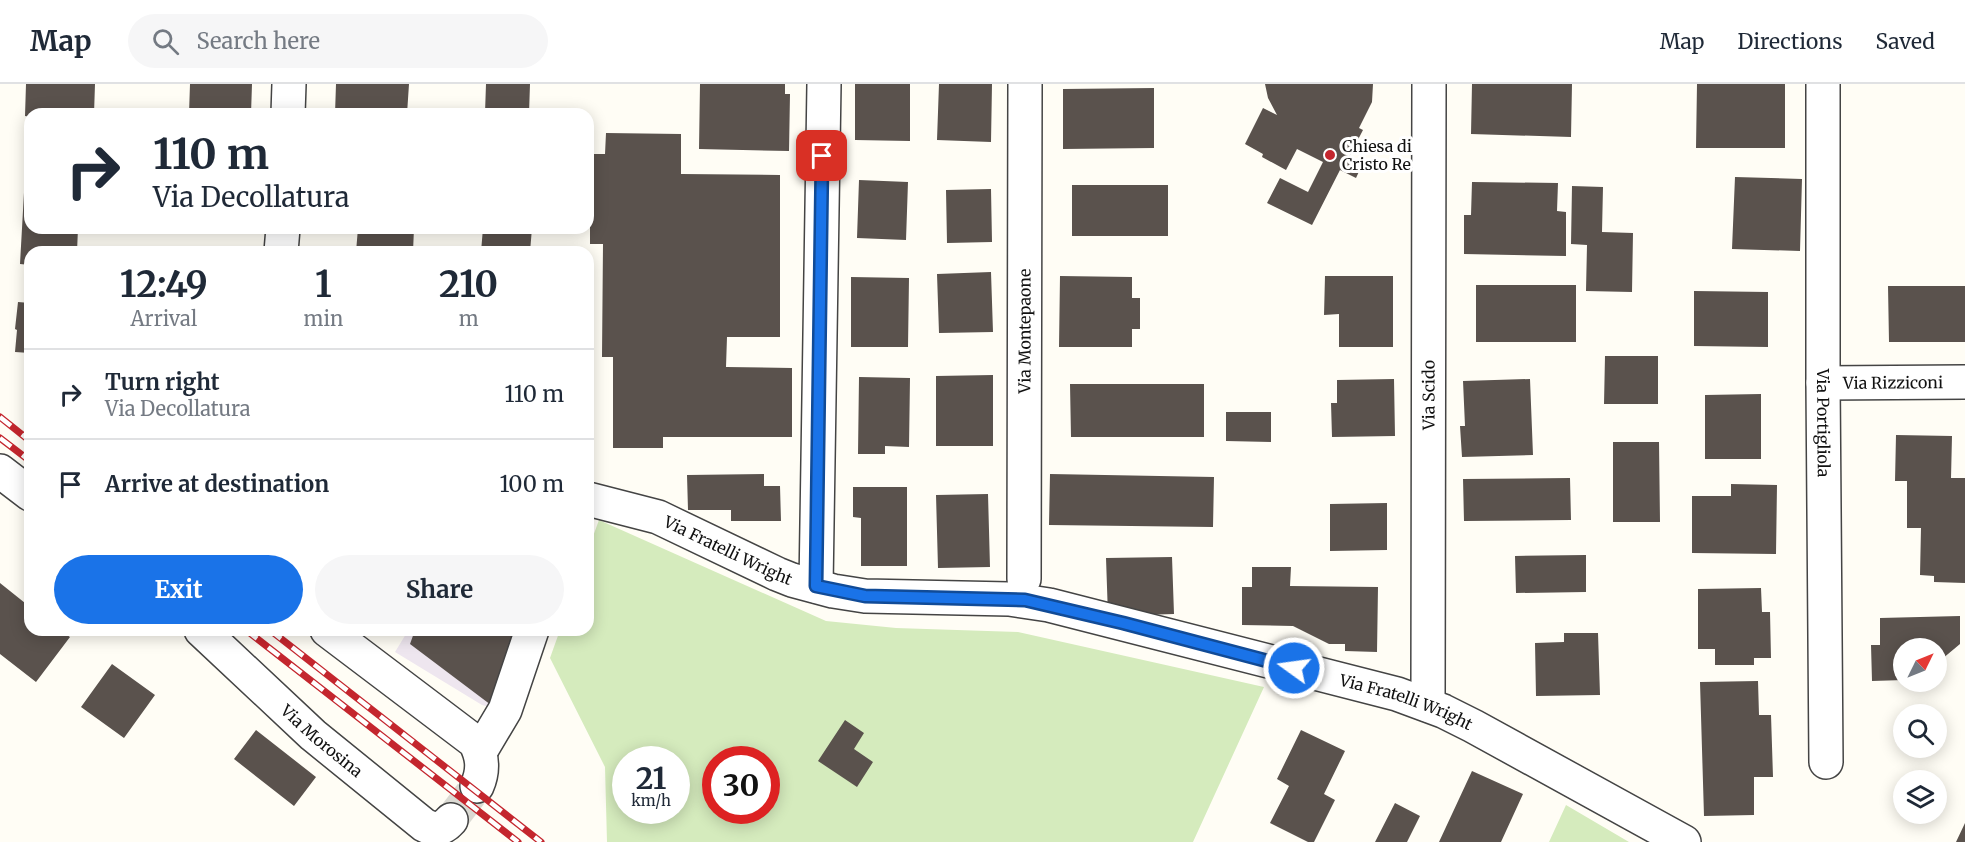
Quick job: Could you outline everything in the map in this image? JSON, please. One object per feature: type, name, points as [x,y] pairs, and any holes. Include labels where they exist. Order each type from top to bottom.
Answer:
[{"type":"street","points":[[288,108],[289,84]]},
{"type":"street","points":[[816,586],[824,84]]},
{"type":"street","name":"Via Montepaone","points":[[1024,84],[1024,579]]},
{"type":"street","name":"Via Scido","points":[[1428,705],[1429,84]]},
{"type":"street","name":"Via Portigliola","points":[[1823,84],[1826,762]]},
{"type":"street","name":"Via Rizziconi","points":[[1823,383],[1965,382]]},
{"type":"street","points":[[0,471],[24,489]]},
{"type":"street","name":"Via Fratelli Wright","points":[[594,501],[658,517],[777,574],[816,586],[865,596],[1025,600],[1382,690],[1428,705],[1483,731],[1684,842]]},
{"type":"street","name":"Via Morosina","points":[[207,636],[313,735],[424,825],[436,829],[451,820]]},
{"type":"street","points":[[335,636],[403,690],[467,734],[480,752],[483,761],[477,786]]},
{"type":"street","points":[[480,752],[505,710],[530,636]]},
{"type":"shaded area","points":[[405,636],[516,636],[493,708],[482,705],[395,652]]},
{"type":"green space","points":[[599,520],[826,621],[896,628],[1018,632],[1264,687],[1193,842],[607,842],[605,767],[550,658],[558,636],[594,636],[594,534]]},
{"type":"green space","points":[[1566,805],[1629,842],[1549,842]]},
{"type":"building","points":[[26,84],[95,84],[94,108],[25,108]]},
{"type":"building","points":[[190,84],[252,84],[251,108],[189,108]]},
{"type":"building","points":[[336,84],[409,84],[407,108],[335,108]]},
{"type":"building","points":[[486,84],[530,84],[529,108],[485,108]]},
{"type":"building","points":[[700,84],[785,84],[785,94],[790,94],[789,151],[699,149]]},
{"type":"building","points":[[855,84],[910,84],[910,141],[855,140]]},
{"type":"building","points":[[939,84],[992,84],[991,142],[937,140]]},
{"type":"building","name":"Chiesa di Cristo Re","points":[[1265,84],[1373,84],[1372,102],[1359,128],[1363,130],[1349,157],[1363,163],[1356,178],[1340,170],[1312,225],[1267,203],[1280,178],[1308,192],[1323,162],[1297,149],[1286,170],[1262,157],[1263,154],[1245,144],[1263,108],[1277,115],[1268,98]]},
{"type":"building","points":[[1472,84],[1572,84],[1571,137],[1471,134]]},
{"type":"building","points":[[1697,84],[1785,84],[1785,148],[1696,148]]},
{"type":"building","points":[[1154,88],[1154,148],[1063,149],[1063,89]]},
{"type":"building","points":[[606,133],[681,134],[681,174],[780,175],[780,337],[727,337],[726,367],[792,368],[792,437],[663,437],[663,448],[613,448],[613,357],[602,357],[603,244],[590,244],[590,234],[594,234],[594,154],[605,154]]},
{"type":"building","points":[[1735,177],[1802,179],[1800,251],[1732,249]]},
{"type":"building","points":[[859,180],[908,182],[906,240],[857,238]]},
{"type":"building","points":[[1472,182],[1558,183],[1557,211],[1566,212],[1566,256],[1464,254],[1464,215],[1471,215]]},
{"type":"building","points":[[1072,185],[1168,185],[1168,236],[1072,236]]},
{"type":"building","points":[[1572,186],[1603,187],[1602,232],[1633,233],[1632,292],[1586,291],[1587,245],[1571,244]]},
{"type":"building","points":[[991,189],[992,242],[947,243],[946,190]]},
{"type":"building","points":[[24,193],[24,234],[78,234],[77,246],[24,246],[24,264],[20,264]]},
{"type":"building","points":[[358,234],[414,234],[413,246],[356,246]]},
{"type":"building","points":[[482,234],[532,234],[530,246],[482,246]]},
{"type":"building","points":[[991,272],[993,332],[939,333],[937,274]]},
{"type":"building","points":[[1060,276],[1132,277],[1132,298],[1140,298],[1140,329],[1132,329],[1132,347],[1059,347]]},
{"type":"building","points":[[1325,276],[1393,276],[1393,347],[1339,347],[1339,314],[1324,315]]},
{"type":"building","points":[[851,277],[909,278],[908,347],[851,347]]},
{"type":"building","points":[[1476,285],[1576,285],[1576,342],[1476,342]]},
{"type":"building","points":[[1888,286],[1965,286],[1965,342],[1889,342]]},
{"type":"building","points":[[1694,291],[1768,292],[1768,347],[1694,346]]},
{"type":"building","points":[[18,302],[24,302],[24,353],[15,352],[17,330],[15,329]]},
{"type":"building","points":[[1605,356],[1658,356],[1658,404],[1604,404]]},
{"type":"building","points":[[993,375],[993,446],[936,446],[936,376]]},
{"type":"building","points":[[859,377],[910,378],[909,447],[885,446],[885,454],[858,454]]},
{"type":"building","points":[[1394,379],[1395,436],[1332,437],[1331,403],[1337,403],[1337,380]]},
{"type":"building","points":[[1530,379],[1533,455],[1462,457],[1460,426],[1465,426],[1463,381]]},
{"type":"building","points":[[1070,384],[1204,384],[1204,437],[1071,437]]},
{"type":"building","points":[[1761,394],[1761,459],[1705,459],[1705,395]]},
{"type":"building","points":[[1226,412],[1271,412],[1271,442],[1226,441]]},
{"type":"building","points":[[1896,435],[1952,436],[1951,478],[1965,478],[1965,583],[1934,582],[1934,576],[1920,575],[1921,528],[1907,528],[1907,481],[1895,481]]},
{"type":"building","points":[[1613,442],[1659,442],[1660,522],[1613,522]]},
{"type":"building","points":[[764,474],[764,486],[780,486],[781,521],[731,521],[731,510],[688,510],[687,475]]},
{"type":"building","points":[[1050,474],[1214,477],[1213,527],[1049,525]]},
{"type":"building","points":[[1570,478],[1571,520],[1464,521],[1463,479]]},
{"type":"building","points":[[1731,484],[1777,485],[1776,554],[1692,553],[1692,496],[1731,496]]},
{"type":"building","points":[[853,487],[907,487],[907,566],[861,566],[861,518],[853,517]]},
{"type":"building","points":[[988,494],[990,567],[938,568],[936,495]]},
{"type":"building","points":[[1387,503],[1387,550],[1330,551],[1330,504]]},
{"type":"building","points":[[1586,555],[1586,592],[1516,593],[1515,556]]},
{"type":"building","points":[[1172,557],[1174,614],[1108,616],[1106,558]]},
{"type":"building","points":[[1252,567],[1291,567],[1290,586],[1378,587],[1377,652],[1345,651],[1345,644],[1329,644],[1293,626],[1242,625],[1242,587],[1252,587]]},
{"type":"building","points":[[0,583],[24,602],[24,636],[70,637],[36,682],[0,654]]},
{"type":"building","points":[[1761,588],[1762,612],[1770,612],[1771,658],[1754,658],[1754,665],[1715,665],[1715,649],[1698,649],[1698,589]]},
{"type":"building","points":[[1960,616],[1960,644],[1947,655],[1947,638],[1893,638],[1893,680],[1872,681],[1871,645],[1880,645],[1880,618]]},
{"type":"building","points":[[1564,633],[1598,633],[1600,695],[1536,696],[1535,643],[1564,642]]},
{"type":"building","points":[[413,636],[515,636],[491,705],[410,644]]},
{"type":"building","points":[[112,664],[155,695],[124,738],[81,707]]},
{"type":"building","points":[[1758,681],[1759,715],[1771,715],[1773,777],[1754,777],[1754,815],[1704,816],[1700,682]]},
{"type":"building","points":[[845,720],[864,733],[854,749],[873,762],[857,787],[818,761]]},
{"type":"building","points":[[256,730],[316,777],[294,806],[234,759]]},
{"type":"building","points":[[1301,730],[1345,751],[1324,794],[1335,800],[1314,842],[1308,842],[1270,823],[1289,786],[1277,779]]},
{"type":"building","points":[[1472,771],[1523,794],[1501,842],[1439,842]]},
{"type":"building","points":[[1395,803],[1420,816],[1407,842],[1375,842]]},
{"type":"building","points":[[1965,823],[1965,842],[1956,842]]},
{"type":"tunnel","points":[[451,820],[477,786]]},
{"type":"railway","points":[[0,417],[24,436]]},
{"type":"railway","points":[[0,438],[24,456]]},
{"type":"railway","points":[[254,636],[518,842]]},
{"type":"railway","points":[[278,636],[541,842]]},
{"type":"place","name":"Chiesa di Cristo Re","points":[[1330,155]]},
{"type":"route","points":[[822,156],[816,586],[865,596],[1025,600],[1074,610],[1294,668]]}]
